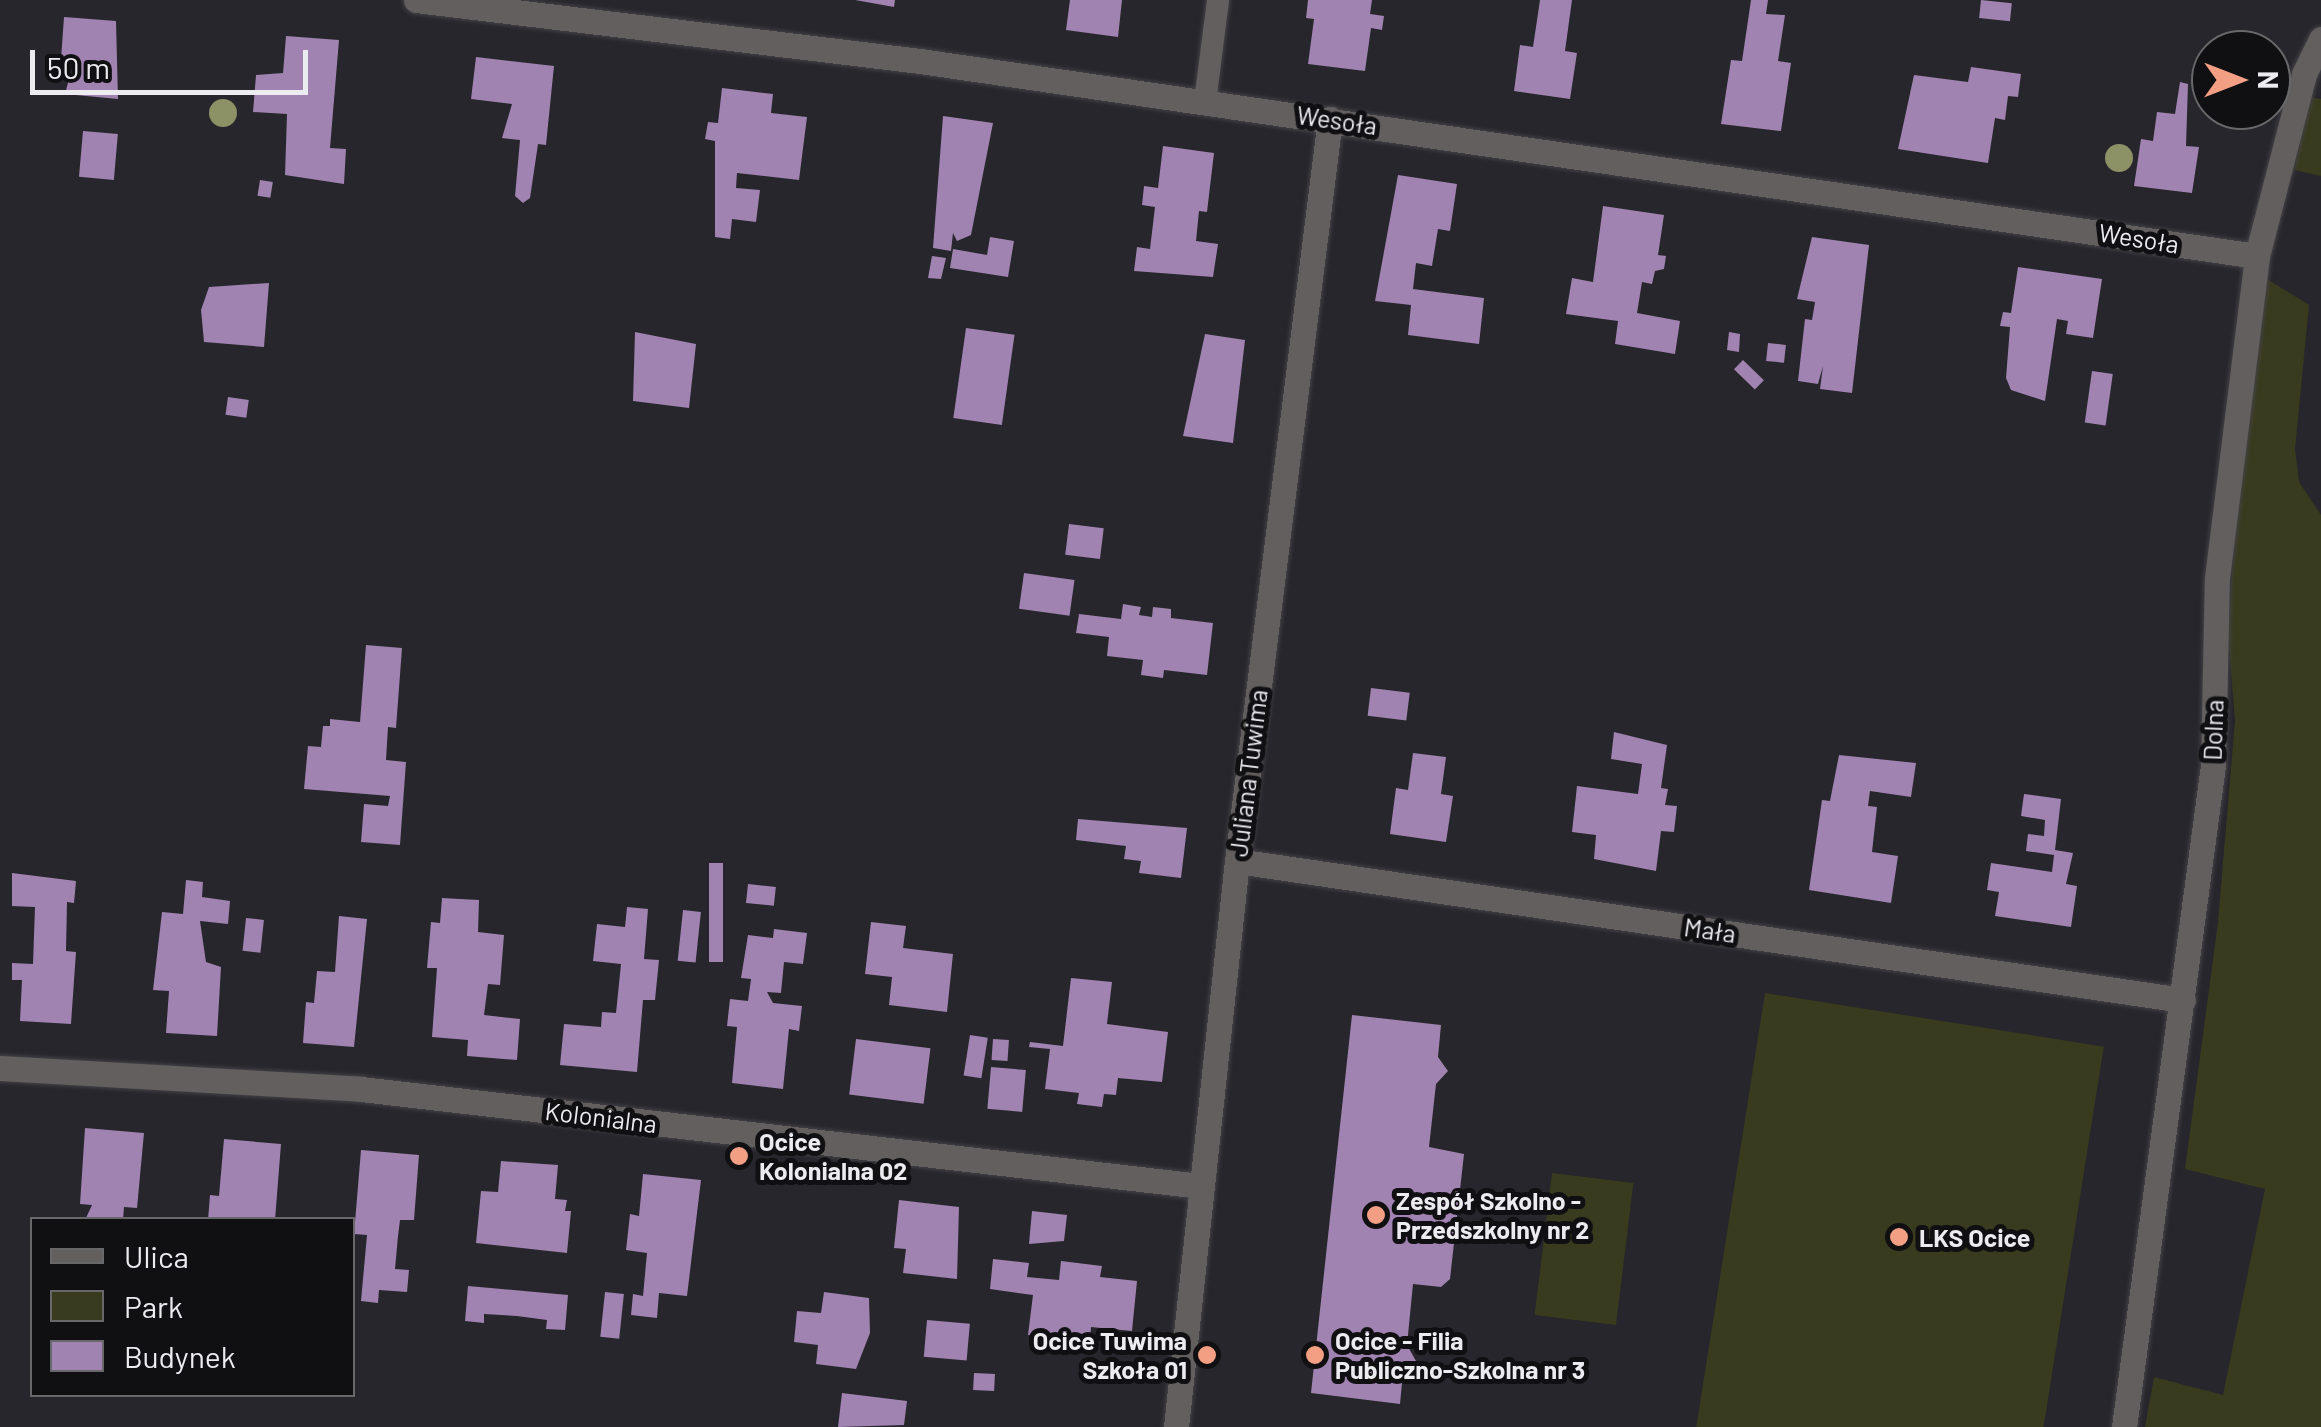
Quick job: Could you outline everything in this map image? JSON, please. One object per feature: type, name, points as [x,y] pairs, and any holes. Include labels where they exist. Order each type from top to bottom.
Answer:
[{"type":"street","name":"Wesoła","points":[[416,0],[1330,119],[2257,256]]},
{"type":"street","name":"Dolna","points":[[2124,1427],[2213,765],[2217,578],[2257,256],[2321,39]]},
{"type":"street","name":"Juliana Tuwima","points":[[1176,1427],[1237,860],[1330,119]]},
{"type":"street","name":"Mała","points":[[1237,860],[2183,1000]]},
{"type":"street","name":"Kolonialna","points":[[0,1068],[361,1089],[1200,1186]]},
{"type":"lane","points":[[1205,102],[1218,0]]},
{"type":"green space","points":[[2310,97],[2321,99],[2321,176],[2294,170]]},
{"type":"green space","points":[[2267,279],[2309,305],[2295,449],[2299,482],[2321,515],[2321,1427],[2145,1427],[2154,1377],[2223,1395],[2265,1189],[2185,1169],[2218,922],[2235,721],[2228,634],[2236,510]]},
{"type":"green space","name":"LKS Ocice","points":[[1765,993],[2104,1047],[2044,1427],[1696,1427]]},
{"type":"green space","points":[[1552,1173],[1633,1183],[1616,1325],[1535,1315]]},
{"type":"building","points":[[855,0],[895,0],[894,7]]},
{"type":"building","points":[[1070,0],[1122,0],[1118,37],[1066,30]]},
{"type":"building","points":[[1308,0],[1372,0],[1370,14],[1384,16],[1382,30],[1371,28],[1365,71],[1308,64],[1314,19],[1306,18]]},
{"type":"building","points":[[1540,0],[1572,0],[1565,51],[1577,53],[1570,99],[1514,91],[1520,45],[1533,47]]},
{"type":"building","points":[[1751,0],[1768,0],[1766,14],[1785,15],[1778,61],[1791,63],[1781,131],[1721,124],[1731,60],[1742,61]]},
{"type":"building","points":[[1981,0],[2012,3],[2010,21],[1979,18]]},
{"type":"building","points":[[64,17],[116,21],[118,99],[65,94],[74,60],[61,59]]},
{"type":"building","points":[[286,36],[339,40],[330,148],[346,149],[344,184],[285,175],[287,114],[253,112],[256,75],[283,73]]},
{"type":"building","points":[[476,57],[554,66],[546,145],[538,144],[530,198],[523,203],[515,196],[520,140],[502,138],[512,104],[471,99]]},
{"type":"building","points":[[1971,67],[2021,74],[2018,97],[2008,96],[2005,120],[1995,118],[1988,163],[1898,149],[1914,75],[1968,82]]},
{"type":"building","points":[[2180,82],[2188,84],[2186,146],[2199,147],[2192,193],[2134,186],[2141,139],[2153,141],[2157,112],[2175,114]]},
{"type":"building","points":[[722,88],[773,94],[771,113],[807,117],[799,180],[737,173],[736,188],[760,190],[756,222],[732,219],[730,239],[715,237],[715,141],[705,139],[708,122],[718,123]]},
{"type":"building","points":[[943,116],[993,123],[971,235],[957,241],[953,233],[951,251],[933,248]]},
{"type":"building","points":[[83,131],[118,134],[114,180],[79,177]]},
{"type":"building","points":[[1163,146],[1214,153],[1207,212],[1199,211],[1196,241],[1218,244],[1213,277],[1134,271],[1137,247],[1150,249],[1155,207],[1142,205],[1144,186],[1158,188]]},
{"type":"building","points":[[1398,175],[1457,184],[1450,231],[1438,229],[1432,266],[1416,263],[1413,289],[1484,298],[1479,344],[1408,335],[1411,305],[1375,301]]},
{"type":"building","points":[[260,180],[273,182],[270,198],[257,196]]},
{"type":"building","points":[[1603,206],[1664,215],[1658,255],[1666,256],[1664,269],[1655,271],[1652,284],[1642,282],[1637,313],[1680,321],[1675,354],[1615,344],[1618,321],[1566,314],[1572,278],[1593,282]]},
{"type":"building","points":[[990,237],[1014,241],[1008,277],[950,268],[953,249],[987,255]]},
{"type":"building","points":[[1812,237],[1869,245],[1852,393],[1820,389],[1823,366],[1818,384],[1798,381],[1805,319],[1812,320],[1815,302],[1797,299]]},
{"type":"building","points":[[932,256],[946,258],[941,279],[928,278]]},
{"type":"building","points":[[2018,267],[2102,279],[2093,338],[2066,334],[2068,321],[2057,319],[2045,401],[2011,390],[2006,378],[2010,327],[2000,326],[2003,312],[2011,313]]},
{"type":"building","points":[[269,283],[264,347],[204,342],[201,310],[209,287]]},
{"type":"building","points":[[966,328],[1015,335],[1002,425],[953,418]]},
{"type":"building","points":[[635,332],[696,344],[689,408],[633,401]]},
{"type":"building","points":[[1729,332],[1740,334],[1739,352],[1727,350]]},
{"type":"building","points":[[1205,334],[1245,340],[1233,443],[1183,436]]},
{"type":"building","points":[[1768,343],[1786,345],[1784,363],[1766,361]]},
{"type":"building","points":[[1743,360],[1764,380],[1755,389],[1734,369]]},
{"type":"building","points":[[2092,371],[2113,374],[2106,425],[2085,422]]},
{"type":"building","points":[[228,397],[249,400],[246,418],[225,415]]},
{"type":"building","points":[[1069,524],[1104,528],[1100,559],[1065,555]]},
{"type":"building","points":[[1024,573],[1075,580],[1069,616],[1019,609]]},
{"type":"building","points":[[1123,604],[1141,607],[1139,615],[1152,617],[1153,607],[1171,609],[1171,618],[1213,623],[1207,675],[1164,670],[1163,678],[1141,675],[1143,660],[1107,656],[1109,637],[1076,633],[1079,614],[1121,619]]},
{"type":"building","points":[[366,645],[402,648],[396,728],[388,727],[386,760],[406,762],[400,845],[361,842],[364,804],[388,806],[390,796],[304,789],[308,746],[321,747],[323,726],[330,726],[330,719],[360,722]]},
{"type":"building","points":[[1371,688],[1410,693],[1406,721],[1368,716]]},
{"type":"building","points":[[1614,732],[1667,745],[1661,788],[1668,789],[1665,805],[1677,806],[1674,832],[1661,831],[1656,871],[1594,859],[1596,835],[1572,832],[1577,786],[1638,794],[1642,764],[1611,759]]},
{"type":"building","points":[[1413,753],[1446,757],[1441,794],[1453,796],[1446,842],[1390,834],[1396,788],[1408,790]]},
{"type":"building","points":[[1839,755],[1916,763],[1911,797],[1870,791],[1868,806],[1877,807],[1872,852],[1898,856],[1891,903],[1809,890],[1822,800],[1830,801]]},
{"type":"building","points":[[2024,794],[2061,799],[2055,850],[2073,853],[2066,884],[2077,886],[2071,927],[1995,916],[1999,892],[1987,890],[1991,863],[2052,872],[2054,855],[2026,851],[2028,834],[2044,836],[2045,820],[2021,816]]},
{"type":"building","points":[[1078,819],[1187,828],[1181,878],[1139,873],[1141,861],[1124,859],[1126,846],[1076,840]]},
{"type":"building","points":[[709,863],[723,863],[723,962],[709,962]]},
{"type":"building","points":[[12,873],[76,881],[74,903],[67,902],[66,951],[76,952],[71,1024],[20,1021],[22,980],[12,980],[12,963],[33,964],[35,907],[12,906]]},
{"type":"building","points":[[186,880],[203,882],[202,897],[230,901],[228,924],[200,921],[206,962],[221,967],[217,1036],[166,1033],[169,991],[153,990],[162,912],[183,914]]},
{"type":"building","points":[[748,884],[776,887],[774,906],[746,903]]},
{"type":"building","points":[[442,898],[479,900],[478,932],[504,935],[500,985],[488,984],[484,1015],[520,1019],[517,1060],[467,1056],[468,1040],[432,1037],[437,968],[427,968],[431,922],[440,923]]},
{"type":"building","points":[[627,907],[648,909],[644,959],[659,960],[655,1000],[643,1000],[637,1072],[560,1065],[564,1024],[601,1027],[602,1012],[616,1013],[621,964],[593,961],[597,924],[625,927]]},
{"type":"building","points":[[683,910],[701,912],[696,963],[678,961]]},
{"type":"building","points":[[339,916],[367,919],[354,1047],[303,1043],[306,1002],[314,1003],[317,971],[335,972]]},
{"type":"building","points":[[246,918],[264,920],[260,953],[243,951]]},
{"type":"building","points":[[871,922],[906,926],[903,948],[953,954],[947,1012],[889,1005],[892,977],[865,974]]},
{"type":"building","points":[[774,929],[807,933],[803,964],[784,962],[781,993],[767,992],[773,1003],[802,1006],[799,1031],[789,1029],[783,1089],[732,1083],[737,1027],[727,1026],[730,999],[748,1001],[751,979],[741,978],[748,935],[773,938]]},
{"type":"building","points":[[1071,978],[1112,982],[1107,1024],[1168,1032],[1162,1082],[1118,1078],[1116,1095],[1104,1094],[1102,1107],[1077,1104],[1079,1093],[1045,1089],[1050,1049],[1029,1047],[1030,1042],[1063,1046]]},
{"type":"building","name":"Zespół Szkolno - Przedszkolny nr 2","points":[[1352,1015],[1441,1025],[1438,1057],[1448,1071],[1436,1084],[1429,1147],[1464,1154],[1450,1279],[1441,1287],[1413,1284],[1407,1345],[1416,1361],[1403,1372],[1400,1404],[1311,1393]]},
{"type":"building","points":[[970,1035],[988,1038],[981,1078],[964,1075]]},
{"type":"building","points":[[856,1039],[930,1048],[924,1104],[849,1095]]},
{"type":"building","points":[[993,1039],[1009,1040],[1007,1061],[992,1060]]},
{"type":"building","points":[[991,1067],[1026,1070],[1022,1112],[987,1109]]},
{"type":"building","points":[[85,1128],[144,1133],[137,1208],[124,1207],[123,1217],[86,1217],[92,1205],[80,1204]]},
{"type":"building","points":[[224,1139],[281,1144],[275,1217],[208,1217],[210,1195],[219,1196]]},
{"type":"building","points":[[361,1150],[419,1155],[414,1220],[400,1220],[395,1269],[409,1270],[407,1292],[379,1290],[378,1303],[361,1301],[367,1235],[355,1234]]},
{"type":"building","points":[[501,1161],[558,1165],[555,1199],[567,1200],[565,1211],[571,1211],[567,1253],[476,1243],[481,1191],[498,1192]]},
{"type":"building","points":[[643,1174],[701,1180],[687,1296],[659,1293],[657,1318],[631,1315],[633,1294],[643,1296],[647,1253],[626,1250],[630,1214],[639,1216]]},
{"type":"building","points":[[899,1200],[959,1207],[957,1279],[903,1273],[906,1249],[894,1248]]},
{"type":"building","points":[[1032,1211],[1067,1215],[1064,1241],[1029,1244]]},
{"type":"building","points":[[993,1259],[1029,1263],[1027,1277],[1059,1280],[1061,1261],[1102,1266],[1100,1277],[1137,1281],[1132,1331],[1091,1327],[1090,1340],[1028,1335],[1033,1295],[990,1289]]},
{"type":"building","points":[[468,1286],[568,1295],[565,1330],[546,1329],[547,1320],[517,1316],[484,1314],[484,1323],[465,1321]]},
{"type":"building","points":[[605,1292],[624,1294],[619,1339],[600,1337]]},
{"type":"building","points":[[824,1292],[869,1298],[870,1333],[856,1369],[816,1364],[818,1345],[794,1342],[797,1311],[821,1313]]},
{"type":"building","points":[[927,1320],[970,1324],[967,1361],[924,1357]]},
{"type":"building","points":[[974,1373],[995,1374],[994,1391],[973,1390]]},
{"type":"building","points":[[842,1393],[907,1401],[904,1425],[838,1427]]},
{"type":"place","name":"Ocice Kolonialna 02","points":[[739,1156]]},
{"type":"place","name":"Zespół Szkolno - Przedszkolny nr 2","points":[[1376,1215]]},
{"type":"place","name":"LKS Ocice","points":[[1899,1237]]},
{"type":"place","name":"Ocice Tuwima Szkoła 01","points":[[1207,1355]]},
{"type":"place","name":"Ocice - Filia Publiczno-Szkolna nr 3","points":[[1315,1355]]}]
